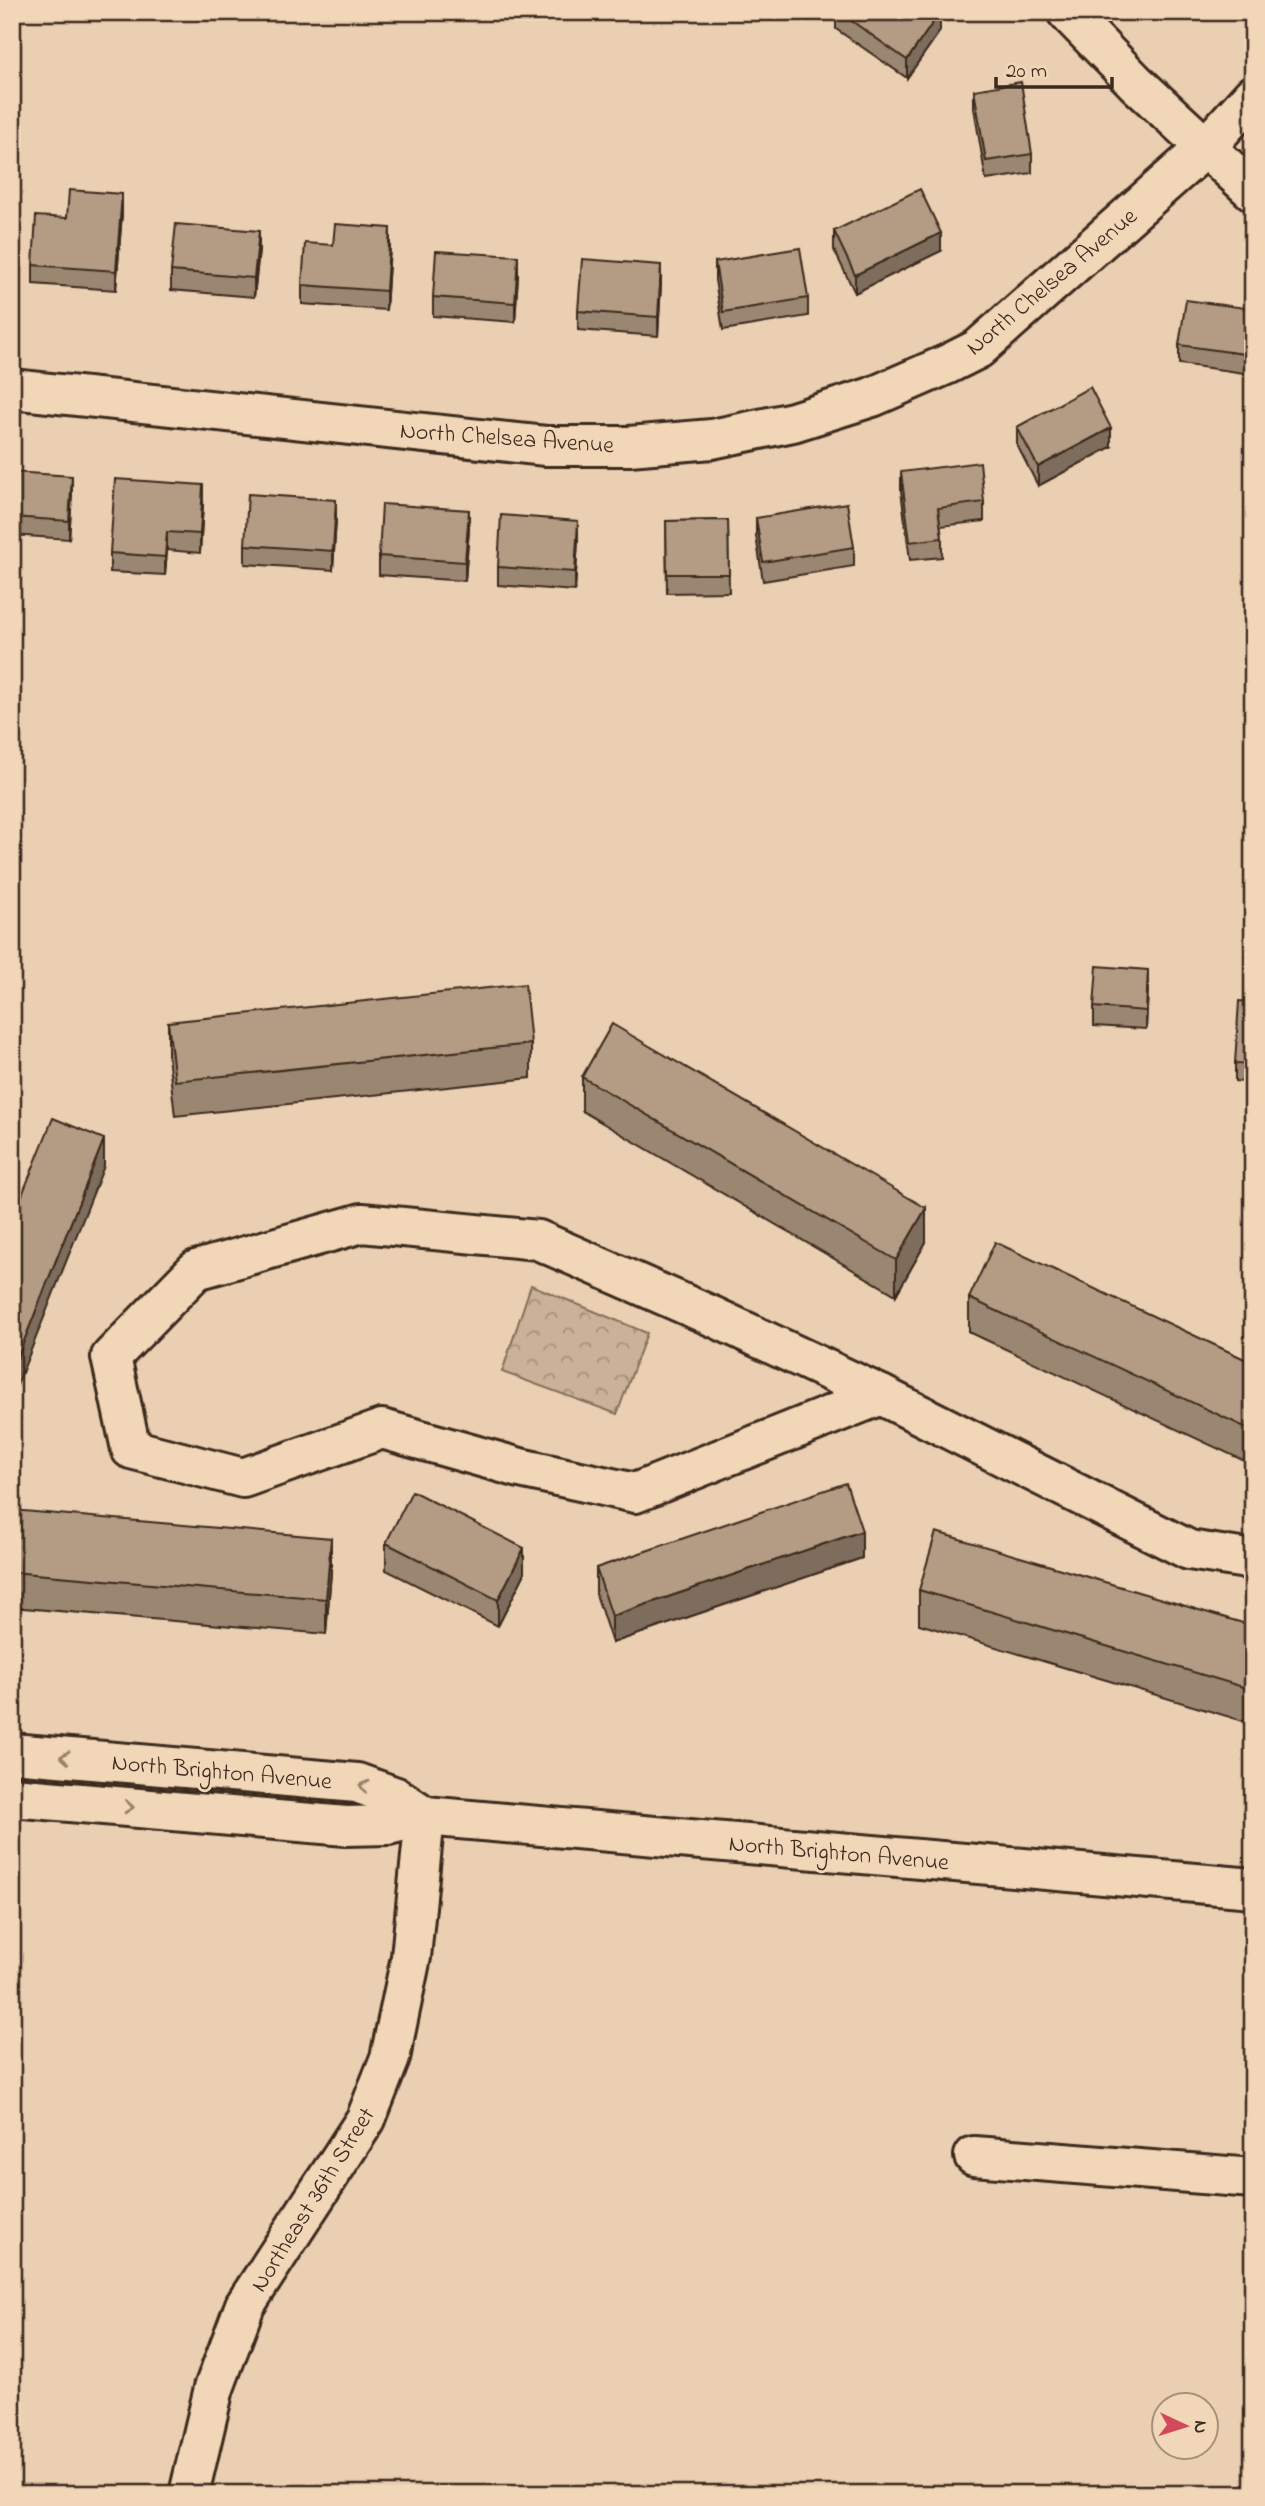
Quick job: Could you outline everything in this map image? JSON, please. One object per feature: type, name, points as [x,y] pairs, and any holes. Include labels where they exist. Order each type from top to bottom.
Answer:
[{"type":"street","points":[[1067,12],[1205,148],[1253,191]]},
{"type":"street","name":"North Chelsea Avenue","points":[[12,388],[546,446],[629,446],[712,439],[793,422],[872,397],[978,349],[1205,148],[1253,95]]},
{"type":"street","points":[[881,1395],[635,1493],[520,1468],[382,1429],[243,1478],[131,1449],[110,1357],[197,1270],[362,1223],[538,1240],[714,1317],[881,1395],[1189,1550],[1253,1560]]},
{"type":"street","name":"North Brighton Avenue","points":[[12,1753],[357,1783],[396,1797],[425,1816]]},
{"type":"street","name":"North Brighton Avenue","points":[[12,1797],[346,1826],[388,1825],[425,1816],[1253,1888]]},
{"type":"street","name":"Northeast 36th Street","points":[[189,2494],[214,2388],[245,2305],[366,2119],[390,2058],[411,1957],[425,1816]]},
{"type":"street","points":[[974,2156],[1253,2178]]},
{"type":"green space","points":[[531,1285],[647,1333],[617,1414],[502,1372]]},
{"type":"building","points":[[839,12],[940,12],[907,60]]},
{"type":"building","points":[[1021,82],[1032,154],[986,161],[974,90]]},
{"type":"building","points":[[920,189],[941,233],[855,275],[834,231]]},
{"type":"building","points":[[69,190],[122,194],[116,271],[33,265],[36,216],[67,218]]},
{"type":"building","points":[[176,224],[259,231],[254,278],[171,271]]},
{"type":"building","points":[[335,224],[390,228],[386,291],[302,285],[305,243],[333,245]]},
{"type":"building","points":[[800,248],[808,298],[723,312],[715,262]]},
{"type":"building","points":[[436,251],[518,256],[515,303],[433,297]]},
{"type":"building","points":[[582,259],[661,265],[658,317],[578,311]]},
{"type":"building","points":[[1186,300],[1253,309],[1252,355],[1179,345]]},
{"type":"building","points":[[1090,387],[1111,428],[1038,467],[1017,427]]},
{"type":"building","points":[[980,462],[984,502],[938,508],[942,538],[910,542],[901,472]]},
{"type":"building","points":[[12,472],[72,476],[69,521],[12,517]]},
{"type":"building","points":[[115,479],[203,485],[200,534],[167,532],[165,557],[110,553]]},
{"type":"building","points":[[248,494],[336,500],[333,551],[245,545]]},
{"type":"building","points":[[847,503],[854,547],[763,562],[756,518]]},
{"type":"building","points":[[382,504],[469,510],[465,562],[379,556]]},
{"type":"building","points":[[501,515],[578,521],[575,572],[498,567]]},
{"type":"building","points":[[728,520],[729,574],[667,574],[666,521]]},
{"type":"building","points":[[1097,966],[1148,970],[1146,1011],[1094,1007]]},
{"type":"building","points":[[525,984],[531,1044],[175,1081],[168,1022]]},
{"type":"building","points":[[1239,1001],[1253,1002],[1253,1064],[1235,1063]]},
{"type":"building","points":[[612,1024],[926,1208],[896,1260],[582,1077]]},
{"type":"building","points":[[53,1118],[104,1139],[12,1371],[12,1220]]},
{"type":"building","points":[[995,1242],[1253,1363],[1253,1431],[969,1298]]},
{"type":"building","points":[[846,1483],[862,1531],[612,1616],[596,1568]]},
{"type":"building","points":[[412,1491],[524,1548],[498,1600],[386,1543]]},
{"type":"building","points":[[12,1510],[331,1538],[326,1599],[12,1572]]},
{"type":"building","points":[[936,1532],[1253,1626],[1253,1690],[919,1590]]}]
